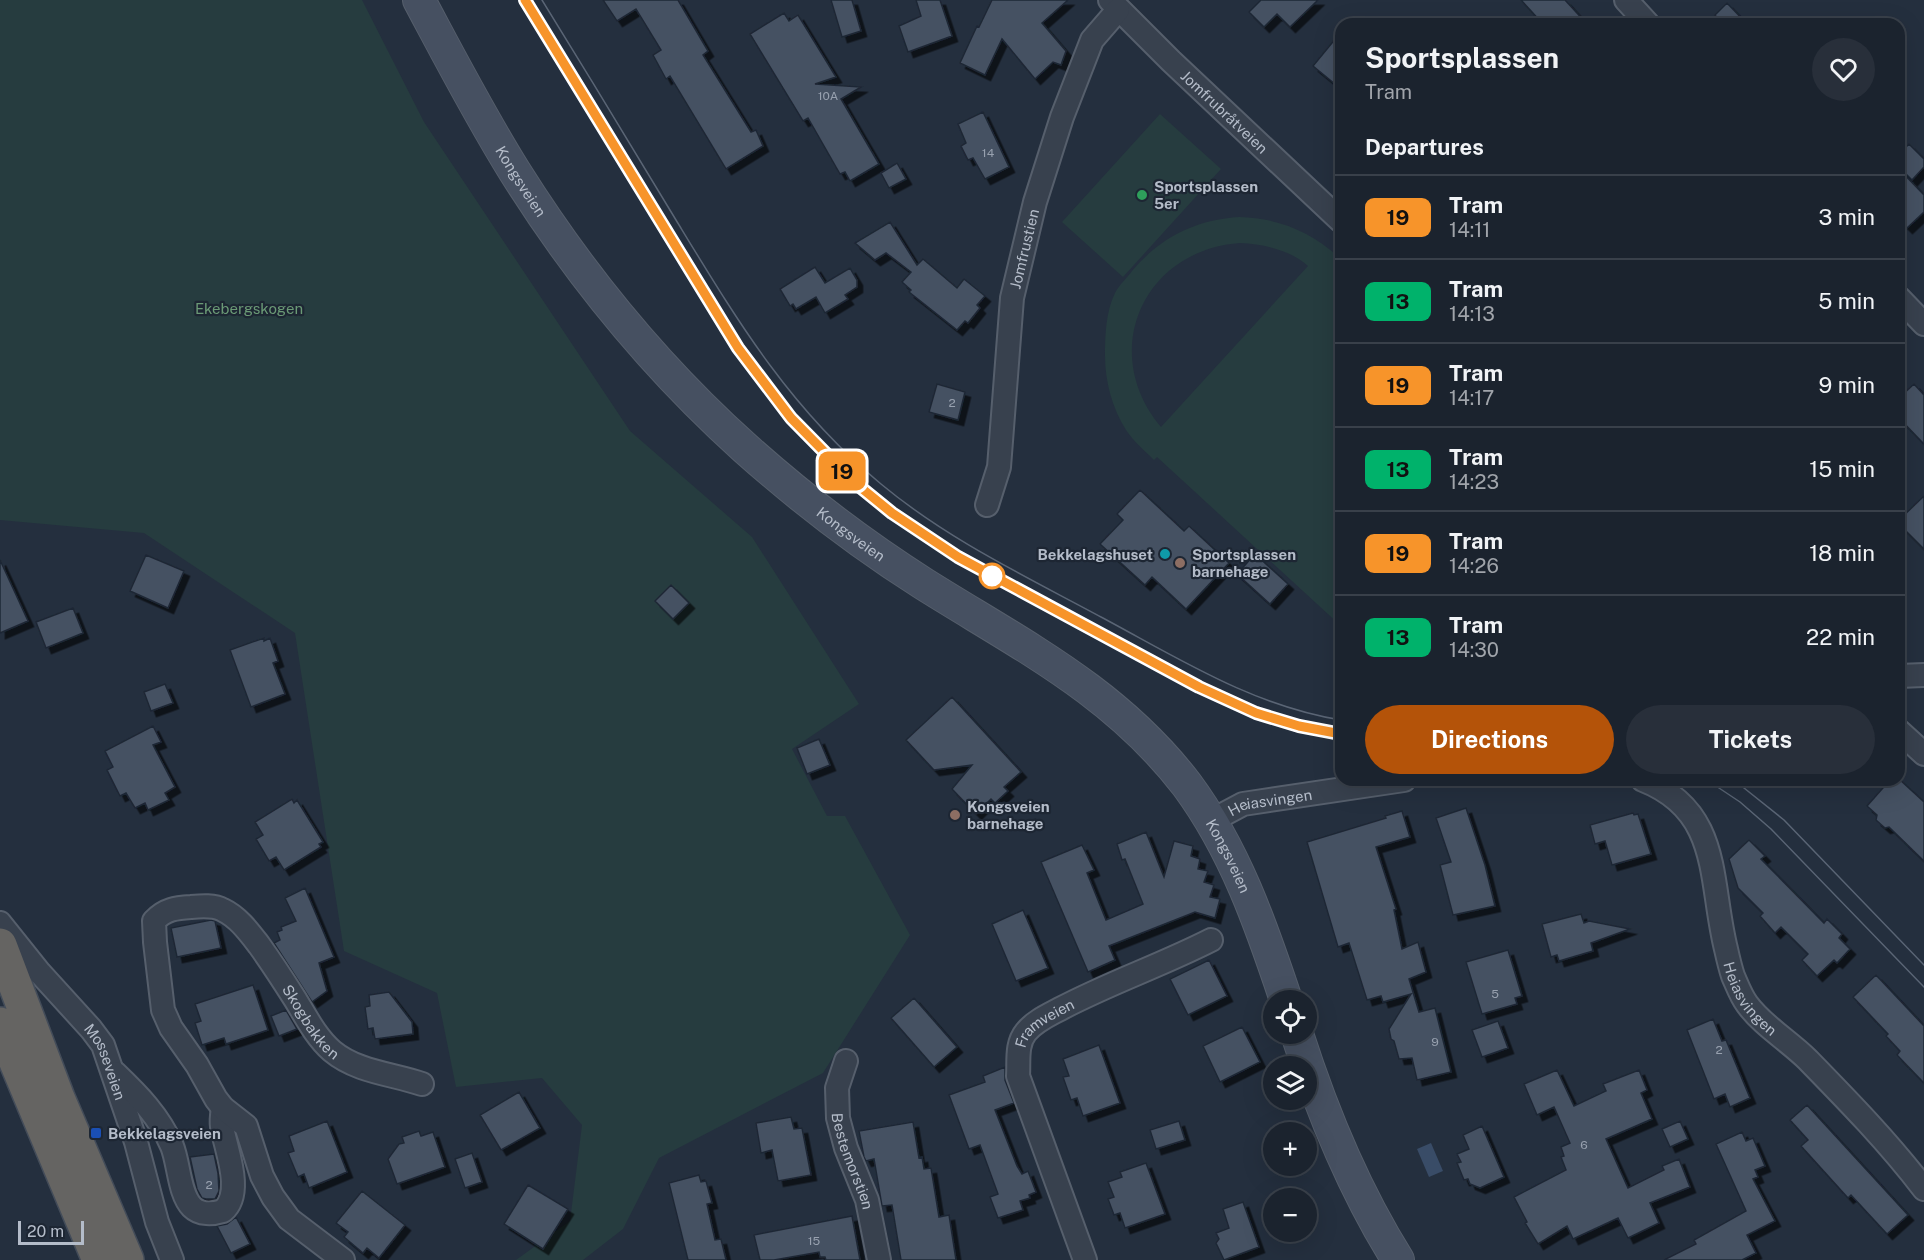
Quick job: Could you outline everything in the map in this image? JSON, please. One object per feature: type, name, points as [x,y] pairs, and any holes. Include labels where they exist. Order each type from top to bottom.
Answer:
[{"type":"highway","points":[[0,945],[58,1098],[128,1260]]},
{"type":"highway","points":[[0,1024],[99,1260]]},
{"type":"main road","name":"Kongsveien","points":[[419,0],[500,146],[546,219],[613,309],[686,391],[765,466],[849,532],[920,581],[1076,679],[1112,706],[1164,757],[1211,821],[1248,893],[1282,990]]},
{"type":"main road","points":[[1300,1044],[1316,1091],[1341,1152],[1398,1260]]},
{"type":"street","points":[[1626,0],[1642,18]]},
{"type":"street","name":"Jomfrubråtveien","points":[[1114,5],[1335,215]]},
{"type":"street","name":"Jomfrustien","points":[[987,506],[999,467],[1009,315],[1017,268],[1062,117],[1092,40],[1114,5]]},
{"type":"street","points":[[1905,304],[1924,324]]},
{"type":"street","points":[[1905,676],[1924,675]]},
{"type":"street","points":[[1905,737],[1924,754]]},
{"type":"street","name":"Heiasvingen","points":[[1211,821],[1236,807],[1249,803],[1364,786]]},
{"type":"street","name":"Heiasvingen","points":[[1655,786],[1672,795],[1688,809],[1698,824],[1707,847],[1732,973],[1747,1003],[1758,1017],[1799,1052],[1862,1116],[1924,1189]]},
{"type":"street","name":"Skogbakken","points":[[223,1108],[171,1028],[163,1010],[154,921],[160,914],[171,909],[216,907],[239,921],[279,973],[323,1043],[334,1053],[356,1065],[422,1084]]},
{"type":"street","name":"Mosseveien","points":[[0,923],[103,1045],[136,1142],[157,1222],[172,1260]]},
{"type":"street","name":"Framveien","points":[[1086,1260],[1018,1076],[1019,1044],[1026,1032],[1048,1015],[1076,1000],[1211,940]]},
{"type":"street","name":"Bestemorstien","points":[[846,1061],[836,1096],[840,1128],[867,1200],[879,1260]]},
{"type":"street","points":[[112,1070],[145,1102],[163,1126],[173,1149],[186,1199],[191,1206],[204,1213],[223,1210],[232,1200],[232,1174],[221,1124],[223,1108]]},
{"type":"street","points":[[223,1108],[246,1126],[262,1176],[273,1197],[290,1219],[343,1260]]},
{"type":"green space","name":"Ekebergskogen","points":[[0,0],[362,0],[424,122],[630,431],[752,537],[859,704],[792,749],[827,816],[845,816],[910,935],[823,1073],[659,1158],[623,1229],[583,1260],[516,1260],[570,1221],[582,1125],[542,1078],[456,1087],[437,993],[344,951],[295,633],[144,533],[0,520]]},
{"type":"green space","name":"Sportsplassen 5er","points":[[1160,114],[1221,169],[1123,277],[1062,222]]},
{"type":"green space","points":[[1239,217],[1268,220],[1307,234],[1335,254],[1335,620],[1157,457],[1154,460],[1139,446],[1121,422],[1110,394],[1105,365],[1106,332],[1110,307],[1117,290],[1143,259],[1167,240],[1193,226]],"holes":[[[1240,243],[1267,246],[1285,252],[1308,266],[1161,427],[1142,398],[1133,368],[1133,338],[1140,310],[1156,285],[1178,264],[1206,250]]]},
{"type":"water","points":[[1431,1143],[1443,1171],[1429,1177],[1417,1149]]},
{"type":"building","points":[[603,0],[678,0],[708,51],[703,55],[751,132],[756,130],[763,146],[726,169],[670,76],[666,79],[653,55],[661,50],[636,9],[617,21]]},
{"type":"building","points":[[831,0],[852,0],[861,31],[842,37]]},
{"type":"building","points":[[916,0],[940,0],[952,36],[908,52],[899,26],[921,16]]},
{"type":"building","points":[[992,0],[1068,0],[1042,23],[1066,51],[1061,65],[1053,62],[1035,79],[1002,39],[985,75],[960,63]]},
{"type":"building","points":[[1261,0],[1318,0],[1290,27],[1277,14],[1264,27],[1249,12]]},
{"type":"building","points":[[1521,0],[1565,0],[1582,18],[1538,18]]},
{"type":"building","points":[[1727,3],[1741,18],[1718,18],[1715,15]]},
{"type":"building","points":[[784,13],[789,21],[798,15],[836,77],[815,84],[861,87],[841,99],[879,164],[850,181],[845,172],[840,174],[808,118],[803,121],[750,34]]},
{"type":"building","points":[[1335,39],[1335,84],[1313,66]]},
{"type":"building","points":[[983,112],[1009,167],[985,179],[973,158],[968,160],[961,146],[966,143],[958,124]]},
{"type":"building","points":[[1909,144],[1924,159],[1924,167],[1912,180],[1905,173],[1905,148]]},
{"type":"building","points":[[897,163],[906,179],[889,188],[881,173]]},
{"type":"building","points":[[1905,175],[1924,195],[1924,212],[1907,228],[1905,226]]},
{"type":"building","points":[[890,222],[917,265],[923,259],[957,288],[964,279],[985,296],[977,305],[980,308],[968,323],[965,321],[957,330],[909,292],[911,290],[902,282],[911,272],[886,253],[875,260],[855,243]]},
{"type":"building","points":[[815,267],[825,283],[850,268],[857,280],[857,287],[845,295],[848,299],[825,313],[816,297],[796,309],[793,304],[790,306],[780,289]]},
{"type":"building","points":[[937,384],[965,392],[958,420],[929,412]]},
{"type":"building","points":[[1914,384],[1924,395],[1924,444],[1905,424],[1905,392]]},
{"type":"building","name":"Bekkelagshuset","points":[[1140,490],[1184,531],[1189,526],[1229,563],[1186,609],[1152,577],[1145,585],[1100,544],[1123,520],[1117,514]]},
{"type":"building","points":[[1924,496],[1924,549],[1905,530],[1905,514]]},
{"type":"building","points":[[1255,554],[1288,584],[1270,604],[1237,574]]},
{"type":"building","points":[[146,555],[184,571],[168,608],[130,591]]},
{"type":"building","points":[[0,560],[28,621],[0,633]]},
{"type":"building","points":[[671,585],[689,603],[673,619],[655,601]]},
{"type":"building","points":[[73,608],[83,633],[46,648],[36,622]]},
{"type":"building","points":[[264,638],[264,641],[270,638],[278,661],[273,663],[285,694],[251,707],[230,650]]},
{"type":"building","points":[[165,684],[173,703],[151,711],[144,692]]},
{"type":"building","points":[[952,697],[1021,772],[1004,787],[1008,791],[995,803],[991,799],[976,814],[952,789],[972,765],[934,770],[906,740]]},
{"type":"building","points":[[153,726],[161,742],[153,745],[175,787],[165,793],[169,800],[148,810],[145,803],[135,808],[126,793],[120,796],[107,770],[113,767],[105,751]]},
{"type":"building","points":[[819,739],[830,765],[807,774],[797,748]]},
{"type":"building","points":[[1905,785],[1924,802],[1924,861],[1889,827],[1885,828],[1876,820],[1877,815],[1867,806],[1885,786]]},
{"type":"building","points":[[292,799],[294,803],[297,800],[323,842],[319,844],[321,847],[284,870],[276,857],[269,861],[256,839],[263,835],[255,822]]},
{"type":"building","points":[[1466,808],[1485,865],[1495,906],[1453,915],[1440,865],[1451,862],[1436,818]]},
{"type":"building","points":[[1402,811],[1410,837],[1376,847],[1396,909],[1394,910],[1402,949],[1418,942],[1426,972],[1409,979],[1419,1012],[1435,1008],[1451,1072],[1417,1080],[1412,1058],[1399,1059],[1389,1029],[1411,994],[1383,1002],[1381,996],[1367,1000],[1349,943],[1338,947],[1307,842]]},
{"type":"building","points":[[1633,813],[1638,814],[1651,854],[1612,865],[1605,841],[1595,844],[1590,825]]},
{"type":"building","points":[[1146,832],[1164,877],[1174,841],[1193,846],[1191,856],[1200,859],[1198,869],[1208,871],[1204,882],[1214,885],[1210,897],[1220,899],[1215,918],[1195,912],[1109,946],[1115,960],[1088,972],[1041,862],[1082,845],[1094,870],[1087,873],[1106,920],[1143,904],[1117,844]]},
{"type":"building","points":[[1749,840],[1765,856],[1761,859],[1824,923],[1827,919],[1842,934],[1839,938],[1850,949],[1837,963],[1834,960],[1817,976],[1802,960],[1808,954],[1781,927],[1775,933],[1760,916],[1763,913],[1738,888],[1729,859]]},
{"type":"building","points":[[305,888],[334,957],[319,963],[327,991],[312,1002],[274,943],[280,940],[277,932],[282,930],[281,927],[296,921],[285,898]]},
{"type":"building","points":[[1023,910],[1048,968],[1016,981],[992,924]]},
{"type":"building","points":[[1581,914],[1584,923],[1589,921],[1630,929],[1591,943],[1593,951],[1559,961],[1557,955],[1551,957],[1542,924]]},
{"type":"building","points":[[215,921],[221,948],[177,957],[171,928]]},
{"type":"building","points":[[1508,950],[1522,996],[1515,998],[1517,1004],[1482,1014],[1466,962]]},
{"type":"building","points":[[1209,960],[1227,996],[1188,1015],[1170,979]]},
{"type":"building","points":[[1876,975],[1924,1026],[1924,1083],[1897,1055],[1900,1051],[1886,1036],[1888,1034],[1853,997]]},
{"type":"building","points":[[253,985],[268,1030],[226,1044],[224,1038],[202,1045],[195,1023],[201,1021],[195,1004]]},
{"type":"building","points":[[389,992],[412,1022],[413,1034],[375,1039],[373,1028],[368,1029],[365,1007],[370,1006],[369,995]]},
{"type":"building","points":[[914,998],[957,1047],[934,1067],[891,1018]]},
{"type":"building","points":[[286,1010],[297,1029],[279,1036],[271,1016]]},
{"type":"building","points":[[1713,1019],[1722,1041],[1726,1040],[1750,1098],[1730,1107],[1725,1094],[1714,1099],[1687,1030]]},
{"type":"building","points":[[1498,1021],[1508,1048],[1482,1057],[1472,1030]]},
{"type":"building","points":[[1242,1027],[1260,1062],[1220,1082],[1203,1046]]},
{"type":"building","points":[[1099,1045],[1120,1103],[1083,1116],[1077,1098],[1071,1100],[1063,1077],[1069,1076],[1063,1059]]},
{"type":"building","points":[[1005,1067],[1005,1080],[1014,1103],[995,1110],[1017,1166],[1022,1174],[1028,1171],[1036,1192],[1029,1195],[1030,1198],[1020,1201],[1023,1210],[998,1218],[990,1197],[998,1194],[980,1145],[969,1149],[949,1095],[985,1082],[983,1076]]},
{"type":"building","points":[[1557,1070],[1574,1106],[1606,1091],[1603,1084],[1639,1070],[1647,1090],[1641,1093],[1652,1119],[1606,1139],[1628,1188],[1664,1170],[1662,1166],[1679,1159],[1690,1187],[1650,1203],[1659,1223],[1628,1238],[1618,1218],[1573,1239],[1567,1226],[1538,1244],[1525,1223],[1527,1222],[1514,1197],[1566,1170],[1561,1157],[1564,1156],[1561,1147],[1570,1143],[1554,1107],[1537,1115],[1524,1084]]},
{"type":"building","points":[[519,1092],[540,1128],[501,1150],[480,1115]]},
{"type":"building","points":[[1807,1105],[1908,1215],[1887,1234],[1851,1195],[1848,1198],[1801,1146],[1808,1140],[1790,1120]]},
{"type":"building","points":[[791,1117],[794,1129],[802,1128],[811,1175],[778,1181],[772,1150],[761,1153],[756,1123]]},
{"type":"building","points":[[327,1121],[347,1172],[309,1188],[304,1174],[298,1177],[288,1153],[294,1151],[289,1136]]},
{"type":"building","points":[[1179,1121],[1185,1140],[1156,1149],[1150,1130]]},
{"type":"building","points":[[1680,1121],[1688,1139],[1670,1147],[1662,1129]]},
{"type":"building","points":[[913,1122],[919,1158],[922,1157],[924,1169],[931,1168],[939,1217],[949,1215],[956,1260],[901,1260],[892,1205],[882,1206],[874,1159],[866,1161],[864,1157],[859,1131]]},
{"type":"building","points":[[1482,1126],[1504,1177],[1480,1188],[1470,1184],[1468,1179],[1464,1180],[1457,1163],[1461,1162],[1457,1154],[1469,1149],[1463,1135]]},
{"type":"building","points":[[419,1131],[421,1136],[433,1132],[445,1167],[397,1184],[388,1159],[399,1144],[404,1143],[402,1137]]},
{"type":"building","points":[[1742,1132],[1746,1141],[1753,1138],[1765,1166],[1755,1170],[1758,1177],[1753,1179],[1775,1221],[1747,1235],[1756,1253],[1742,1260],[1664,1260],[1696,1244],[1694,1240],[1746,1211],[1716,1144]]},
{"type":"building","points":[[472,1153],[482,1182],[465,1188],[455,1159]]},
{"type":"building","points":[[214,1154],[219,1191],[215,1199],[206,1199],[202,1198],[197,1189],[190,1157]]},
{"type":"building","points":[[1146,1163],[1165,1214],[1125,1228],[1120,1213],[1114,1215],[1108,1199],[1114,1197],[1108,1182],[1122,1177],[1120,1172]]},
{"type":"building","points":[[699,1175],[701,1182],[706,1181],[712,1203],[707,1204],[715,1240],[721,1239],[726,1260],[688,1260],[669,1183]]},
{"type":"building","points":[[528,1185],[568,1209],[543,1249],[504,1224]]},
{"type":"building","points":[[362,1191],[405,1225],[379,1258],[367,1248],[363,1253],[344,1237],[348,1232],[336,1223]]},
{"type":"building","points":[[1243,1202],[1259,1247],[1224,1260],[1216,1243],[1219,1239],[1216,1233],[1229,1228],[1223,1209]]},
{"type":"building","points":[[852,1216],[860,1260],[826,1260],[825,1257],[820,1257],[819,1252],[774,1260],[760,1260],[754,1235]]},
{"type":"building","points":[[236,1217],[250,1244],[231,1253],[217,1226],[227,1224]]},
{"type":"tram line","points":[[525,0],[738,348],[810,440],[854,481],[892,513],[958,557],[1211,693],[1255,713],[1335,733]]},
{"type":"tram line","name":"19","points":[[525,0],[754,372],[810,440],[854,482],[914,529],[958,557],[1199,687],[1256,713],[1299,726],[1335,733]]},
{"type":"tram line","points":[[542,0],[743,327],[792,393],[848,455],[906,504],[1015,571],[1217,679],[1277,704],[1335,719]]},
{"type":"tram line","points":[[1716,786],[1740,802],[1771,829],[1924,987]]},
{"type":"tram line","points":[[1742,786],[1784,820],[1924,965]]},
{"type":"place","name":"Sportsplassen 5er","points":[[1142,195]]},
{"type":"place","name":"Bekkelagshuset","points":[[1165,554]]},
{"type":"place","name":"Sportsplassen barnehage","points":[[1180,563]]},
{"type":"place","name":"Kongsveien barnehage","points":[[955,815]]},
{"type":"place","name":"Bekkelagsveien","points":[[96,1133]]}]
